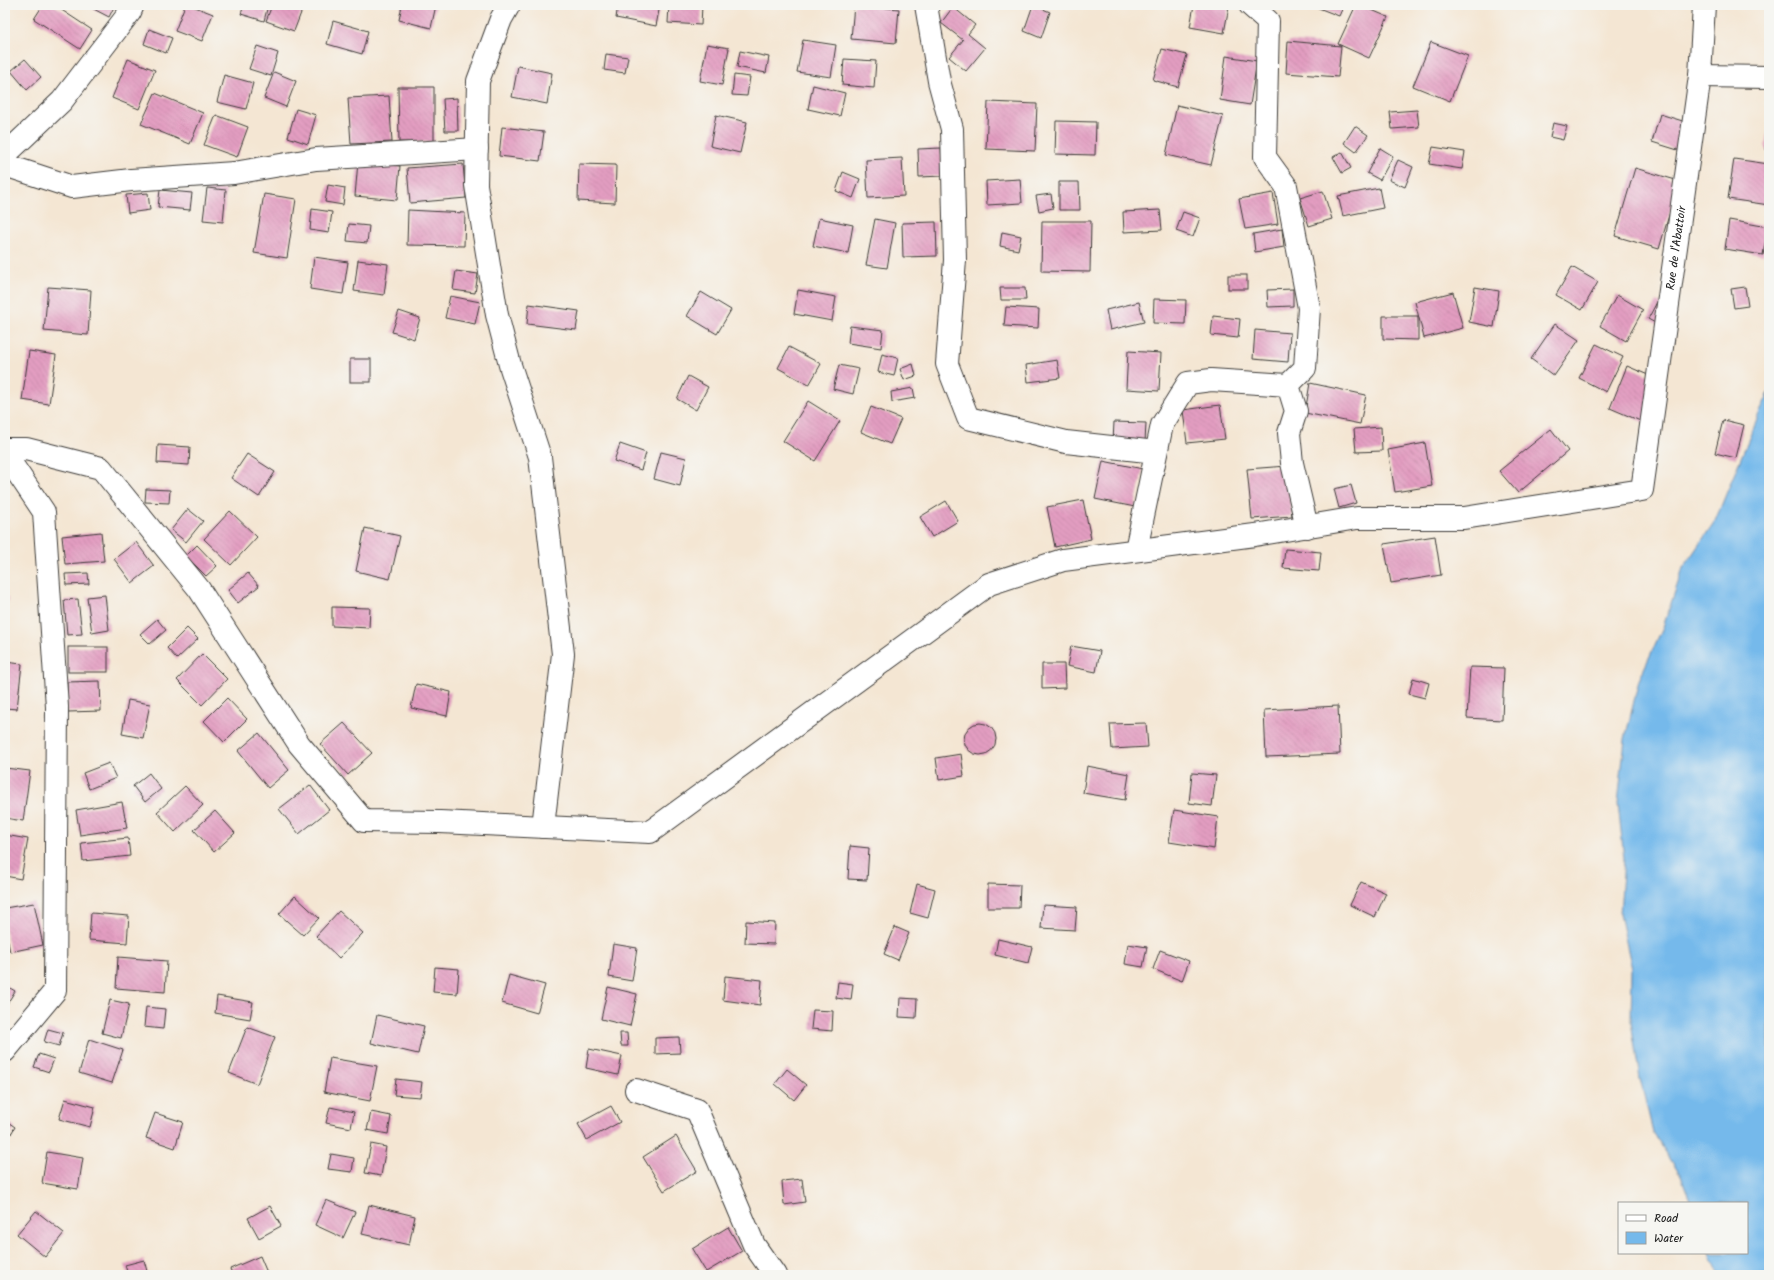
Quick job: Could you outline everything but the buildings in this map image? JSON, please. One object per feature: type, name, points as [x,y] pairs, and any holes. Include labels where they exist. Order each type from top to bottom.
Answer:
[{"type":"street","points":[[5,155],[62,101],[130,12],[133,5]]},
{"type":"street","points":[[509,5],[501,19],[478,81],[476,185],[497,315],[510,365],[540,457],[563,654],[543,827]]},
{"type":"street","points":[[926,5],[938,81],[952,129],[955,260],[947,364],[968,418],[1066,442],[1156,452]]},
{"type":"street","points":[[1136,550],[1162,424],[1188,383],[1211,380],[1288,385],[1305,368],[1310,308],[1286,186],[1265,157],[1268,21],[1250,5]]},
{"type":"street","name":"Rue de l'Abattoir","points":[[1307,527],[1357,518],[1464,518],[1642,490],[1700,76],[1704,5]]},
{"type":"street","points":[[1700,76],[1769,77]]},
{"type":"street","points":[[5,165],[72,187],[130,180],[234,174],[316,159],[477,149]]},
{"type":"street","points":[[5,449],[26,449],[101,468],[199,589],[299,744],[364,821],[440,822],[650,832],[989,584],[1063,560],[1307,527],[1292,463],[1289,433],[1296,412],[1288,385]]},
{"type":"street","points":[[5,454],[44,512],[57,707],[55,991],[5,1051]]},
{"type":"street","points":[[636,1090],[697,1110],[754,1245],[775,1275]]},
{"type":"water","points":[[1769,393],[1769,1275],[1720,1275],[1710,1254],[1748,1254],[1748,1202],[1691,1202],[1681,1176],[1653,1132],[1640,1079],[1631,1023],[1632,969],[1620,914],[1624,859],[1618,803],[1625,739],[1639,680],[1663,627],[1683,568],[1715,521]]}]
